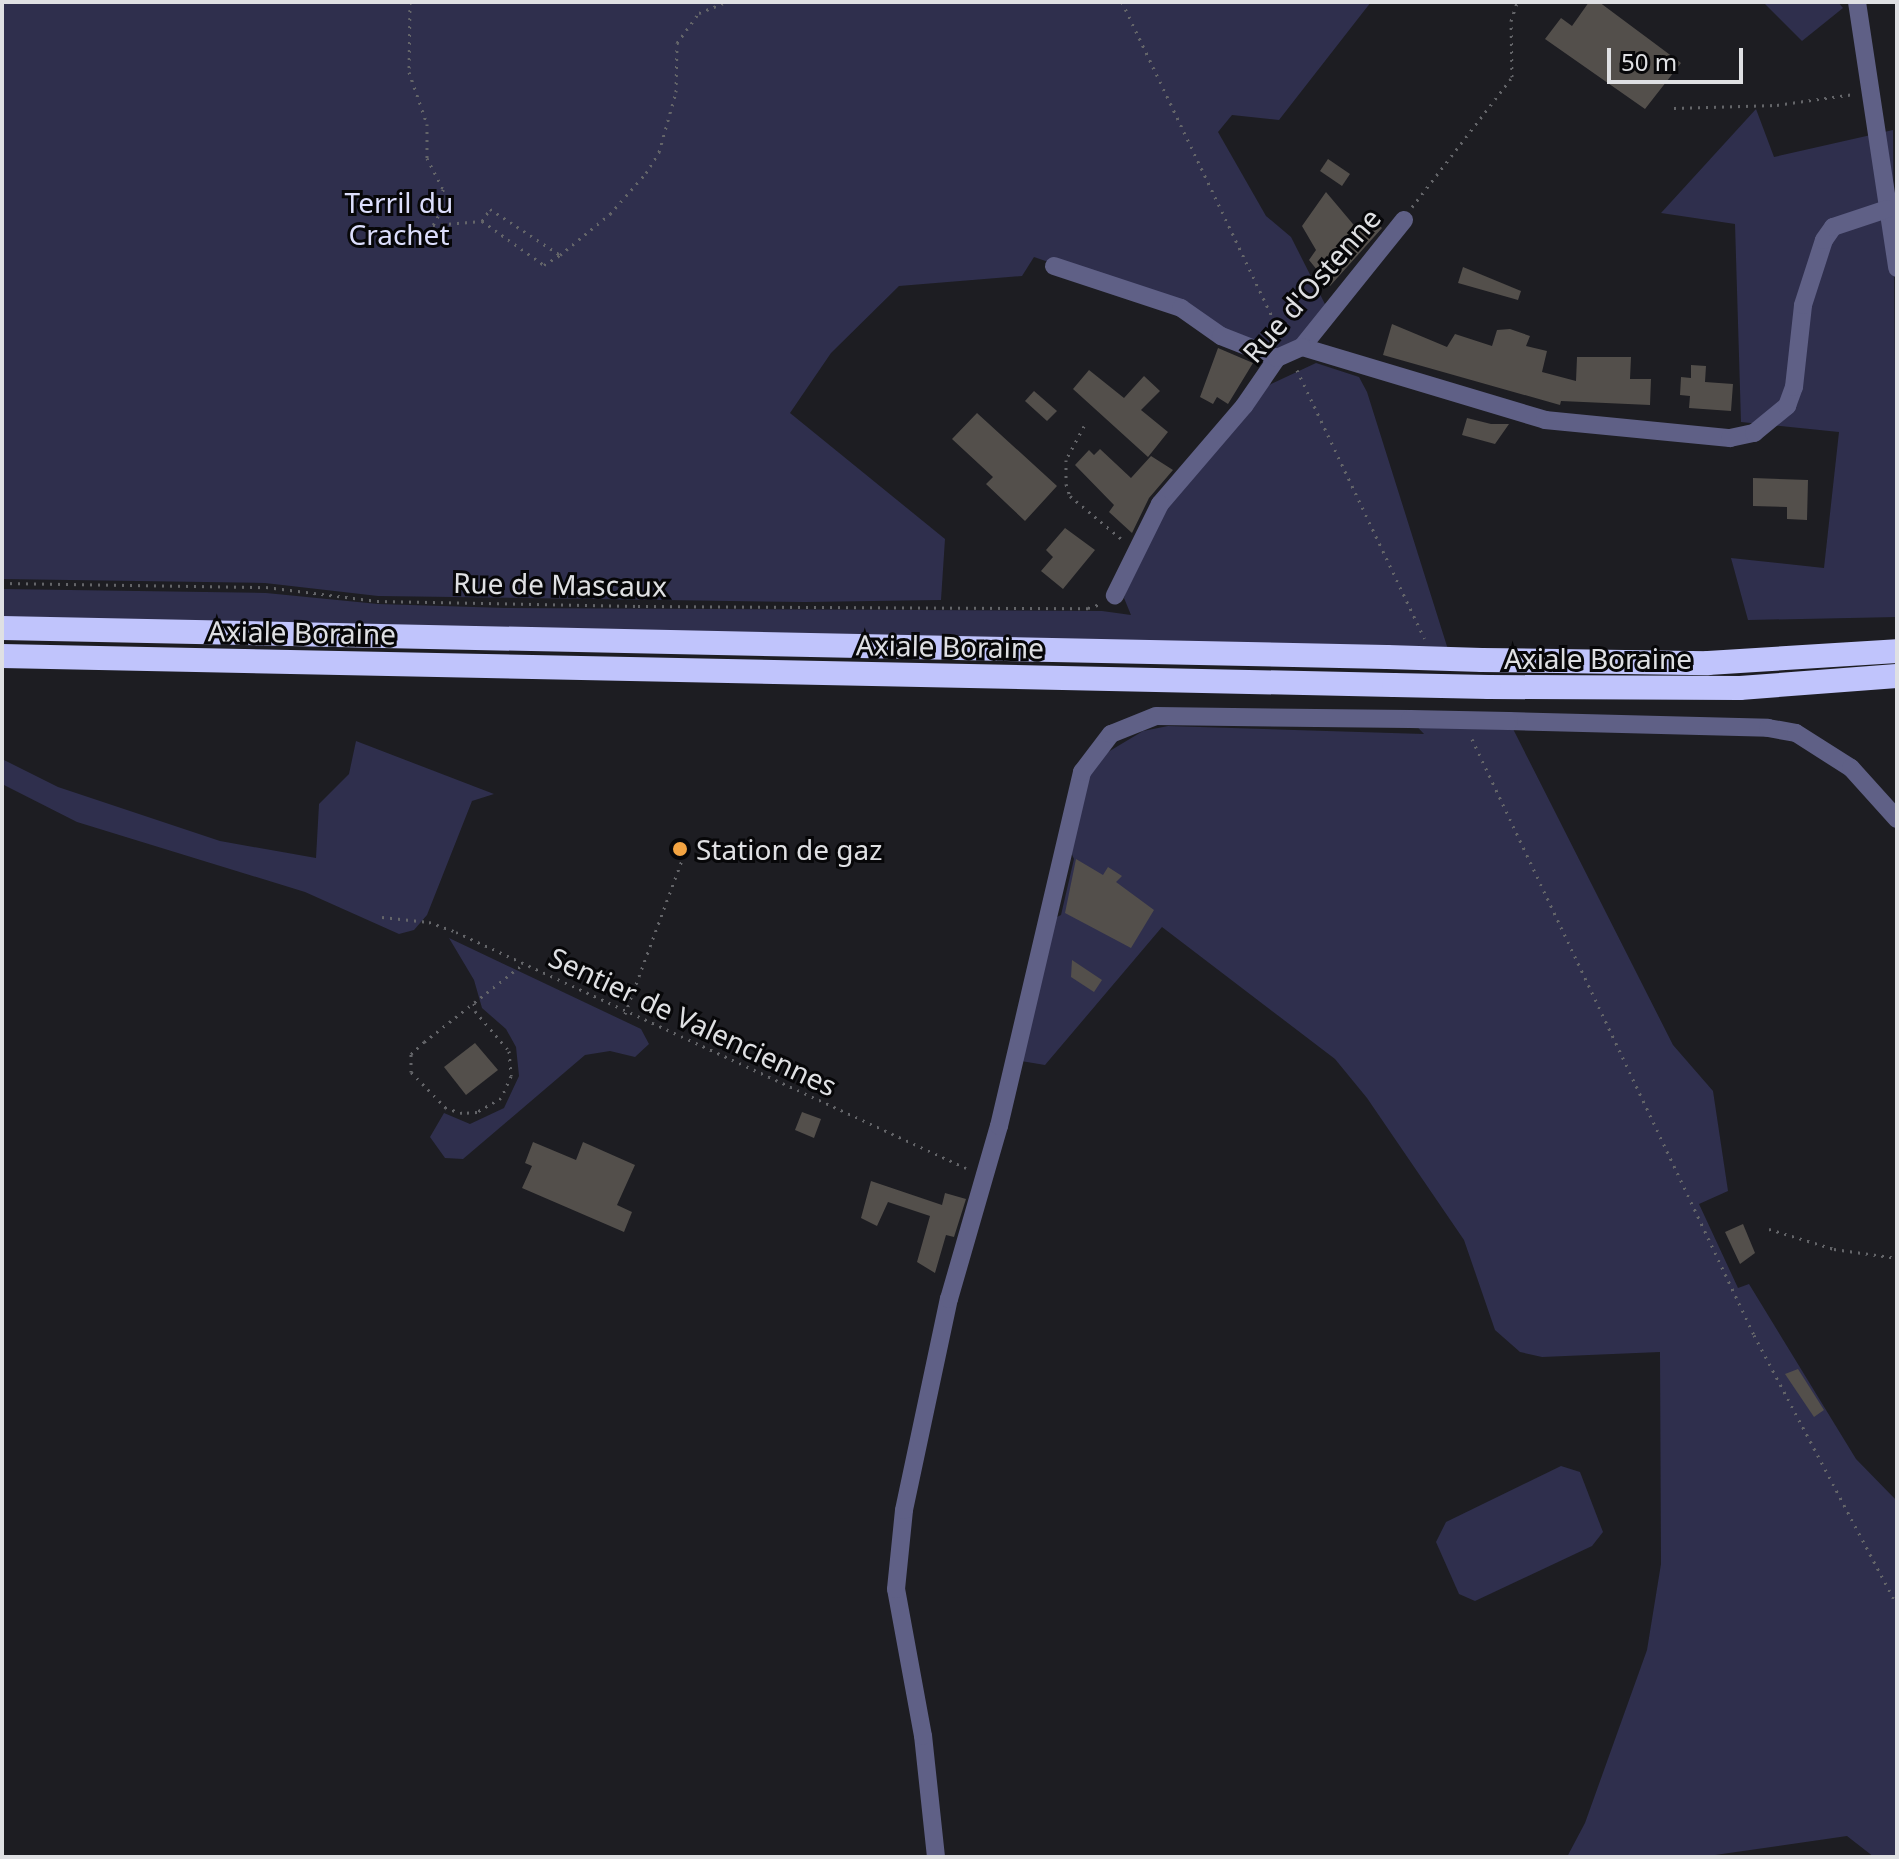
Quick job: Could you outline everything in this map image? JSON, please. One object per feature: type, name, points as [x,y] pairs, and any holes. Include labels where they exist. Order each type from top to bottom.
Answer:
[{"type":"highway","name":"Axiale Boraine","points":[[2,628],[1708,663],[1897,651]]},
{"type":"highway","name":"Axiale Boraine","points":[[2,656],[1489,687],[1740,688],[1897,676]]},
{"type":"street","points":[[1857,2],[1897,268]]},
{"type":"street","points":[[1054,266],[1181,308],[1221,336],[1545,420],[1730,438],[1754,433],[1787,406],[1794,387],[1803,305],[1824,240],[1833,227],[1887,209]]},
{"type":"street","name":"Rue d'Ostenne","points":[[1115,595],[1160,504],[1288,351],[1404,220]]},
{"type":"street","points":[[936,1857],[923,1736],[896,1589],[912,1456],[949,1299],[984,1176],[1074,798],[1093,753],[1131,721],[1156,716],[1768,728],[1796,733],[1851,768],[1897,819]]},
{"type":"path","points":[[410,2],[409,72],[427,124],[427,158],[443,189],[442,209],[433,225],[482,221],[544,265],[610,214],[646,173],[659,152],[676,92],[677,43],[699,13],[726,2]]},
{"type":"path","points":[[1122,2],[1426,642]]},
{"type":"path","name":"Rue d'Ostenne","points":[[1404,220],[1444,160],[1512,77],[1511,21],[1517,2]]},
{"type":"path","points":[[1674,108],[1777,105],[1869,92]]},
{"type":"path","points":[[482,221],[490,209],[560,255]]},
{"type":"path","points":[[1084,426],[1066,460],[1070,496],[1136,551]]},
{"type":"path","name":"Rue de Mascaux","points":[[2,583],[266,587],[377,601],[638,606],[1088,608],[1115,595]]},
{"type":"path","points":[[1466,727],[1754,1335],[1897,1605]]},
{"type":"path","points":[[625,1014],[682,860]]},
{"type":"path","name":"Sentier de Valenciennes","points":[[382,917],[429,922],[984,1176]]},
{"type":"path","points":[[474,1003],[475,1011],[509,1051],[511,1076],[501,1098],[477,1112],[462,1113],[446,1108],[408,1063],[424,1042],[523,964]]},
{"type":"path","points":[[1769,1229],[1834,1249],[1897,1258]]},
{"type":"green space","name":"Terril du Crachet","points":[[2,2],[1371,2],[1279,120],[1232,115],[1218,132],[1266,216],[1291,237],[1329,312],[1277,358],[1181,308],[1034,257],[1022,276],[899,286],[831,353],[790,413],[945,539],[941,600],[805,602],[378,596],[265,583],[2,579]]},
{"type":"green space","points":[[1763,2],[1838,2],[1843,8],[1802,41]]},
{"type":"green space","points":[[1756,109],[1774,157],[1893,130],[1897,617],[1748,620],[1731,558],[1824,568],[1839,432],[1741,422],[1735,224],[1661,213]]},
{"type":"green space","points":[[1316,363],[1359,377],[1367,392],[1451,659],[2,628],[2,589],[266,593],[378,604],[506,608],[1102,611],[1131,615],[1124,598],[1147,528],[1267,386]]},
{"type":"green space","points":[[1410,719],[1509,721],[1673,1045],[1713,1091],[1728,1191],[1699,1204],[1738,1288],[1749,1284],[1856,1459],[1897,1501],[1897,1857],[1874,1857],[1847,1836],[1701,1857],[1567,1857],[1585,1823],[1647,1650],[1661,1564],[1660,1352],[1542,1357],[1520,1352],[1495,1330],[1464,1240],[1367,1098],[1335,1059],[1162,927],[1045,1065],[1021,1061],[1053,919],[1061,915],[1074,859],[1068,845],[1088,771],[1098,758],[1143,731],[1168,726],[1424,734]]},
{"type":"green space","points":[[356,741],[494,794],[472,801],[427,915],[414,930],[399,934],[305,892],[77,822],[2,784],[2,759],[58,787],[220,841],[316,858],[319,804],[349,774]]},
{"type":"green space","points":[[449,938],[641,1029],[649,1044],[635,1057],[610,1051],[585,1055],[463,1159],[445,1158],[430,1137],[444,1113],[470,1124],[504,1108],[519,1076],[516,1047],[506,1029],[482,1008],[474,980]]},
{"type":"green space","points":[[1561,1466],[1580,1472],[1603,1532],[1592,1546],[1475,1601],[1459,1594],[1436,1542],[1446,1522]]},
{"type":"building","points":[[1589,2],[1599,2],[1681,63],[1645,109],[1545,39],[1561,18],[1572,26]]},
{"type":"building","points":[[1328,159],[1350,174],[1342,186],[1320,171]]},
{"type":"building","points":[[1326,192],[1358,230],[1369,215],[1382,228],[1330,286],[1309,260],[1316,250],[1302,226]]},
{"type":"building","points":[[1463,267],[1521,291],[1518,300],[1458,283]]},
{"type":"building","points":[[1392,324],[1447,347],[1455,334],[1492,346],[1497,330],[1510,329],[1530,336],[1526,346],[1547,351],[1542,372],[1576,381],[1577,357],[1631,357],[1630,379],[1651,379],[1650,405],[1561,401],[1560,405],[1383,355]]},
{"type":"building","points":[[1218,348],[1253,363],[1228,404],[1217,397],[1213,404],[1200,397]]},
{"type":"building","points":[[1691,365],[1706,366],[1705,382],[1733,384],[1731,411],[1689,408],[1690,396],[1680,395],[1681,377],[1691,378]]},
{"type":"building","points":[[1089,370],[1124,398],[1144,376],[1160,391],[1141,410],[1168,432],[1148,457],[1073,389]]},
{"type":"building","points":[[1034,391],[1057,411],[1047,421],[1025,401]]},
{"type":"building","points":[[977,413],[1057,486],[1025,521],[986,484],[993,477],[952,439]]},
{"type":"building","points":[[1467,418],[1491,424],[1509,424],[1495,444],[1462,435]]},
{"type":"building","points":[[1100,449],[1131,478],[1151,456],[1173,470],[1149,498],[1132,533],[1109,512],[1114,505],[1075,465],[1089,450],[1094,455]]},
{"type":"building","points":[[1753,478],[1808,480],[1807,520],[1787,519],[1787,507],[1753,506]]},
{"type":"building","points":[[1065,528],[1095,550],[1063,589],[1041,571],[1053,557],[1046,550]]},
{"type":"building","points":[[1076,859],[1103,875],[1108,867],[1122,876],[1116,882],[1154,910],[1131,948],[1065,913]]},
{"type":"building","points":[[1072,960],[1102,980],[1094,992],[1071,977]]},
{"type":"building","points":[[475,1043],[498,1070],[466,1095],[444,1067]]},
{"type":"building","points":[[802,1112],[821,1119],[814,1138],[795,1130]]},
{"type":"building","points":[[533,1142],[576,1160],[583,1142],[635,1165],[617,1205],[632,1212],[624,1232],[522,1188],[532,1166],[525,1163]]},
{"type":"building","points":[[871,1181],[942,1205],[945,1193],[966,1199],[954,1237],[946,1235],[935,1273],[917,1262],[930,1216],[888,1202],[877,1226],[861,1218]]},
{"type":"building","points":[[1743,1224],[1755,1253],[1740,1264],[1725,1232]]},
{"type":"building","points":[[1798,1369],[1824,1410],[1814,1417],[1785,1374]]},
{"type":"place","name":"Station de gaz","points":[[680,849]]}]
